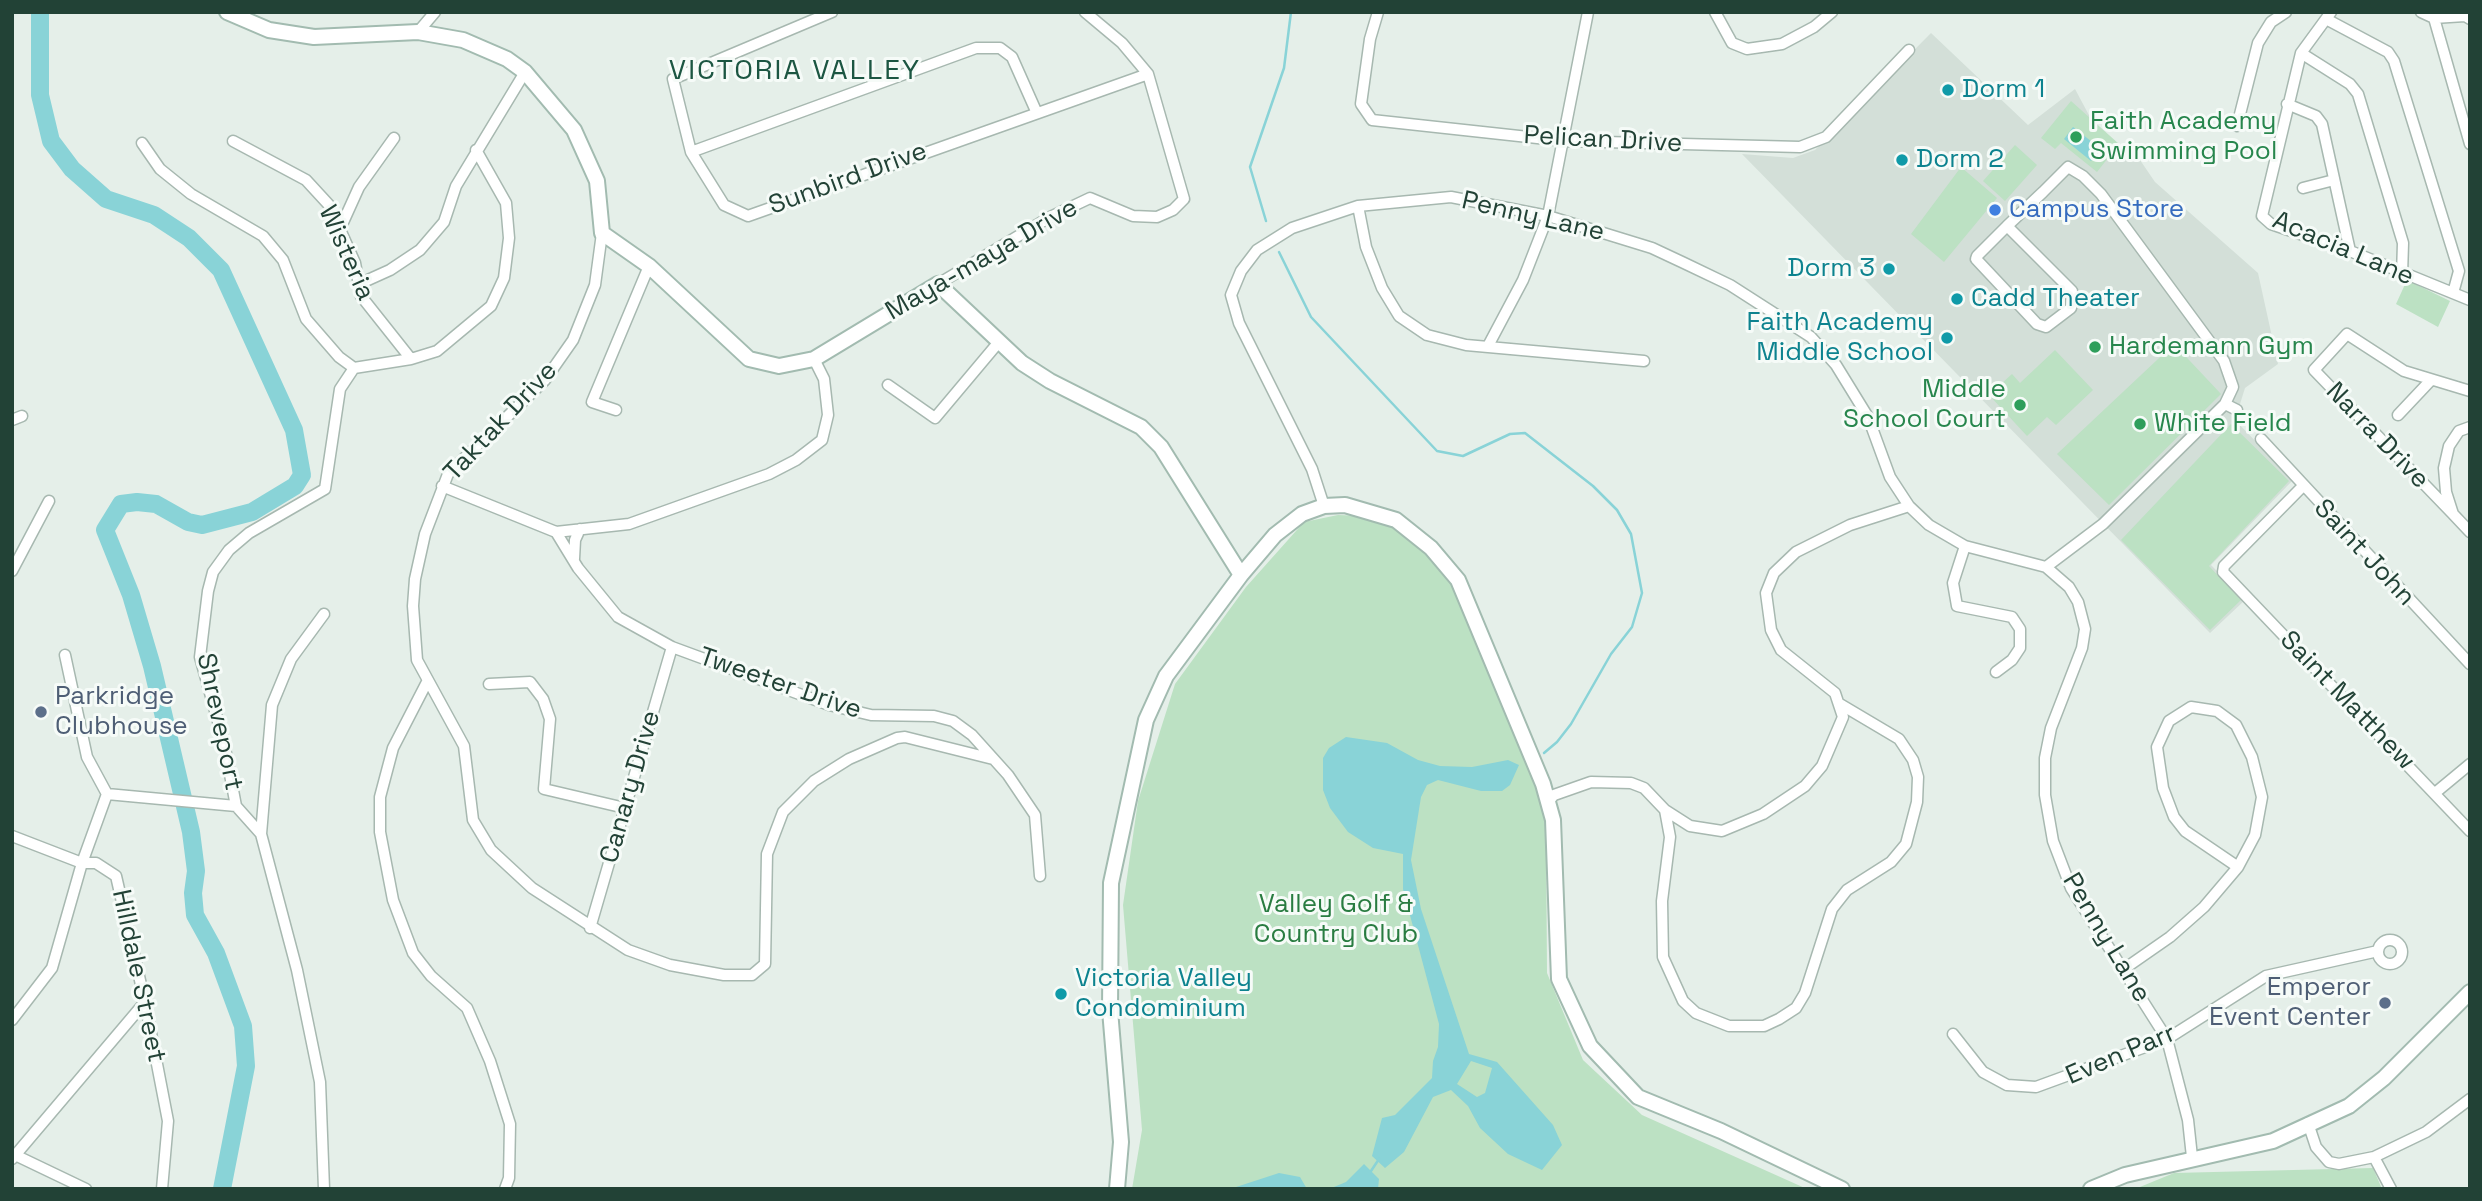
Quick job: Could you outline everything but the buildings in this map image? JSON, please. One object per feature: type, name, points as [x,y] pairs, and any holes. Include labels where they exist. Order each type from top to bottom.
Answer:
[{"type":"street","name":"Taktak Drive","points":[[227,12],[269,30],[314,37],[418,32],[463,40],[507,59],[525,72],[574,130],[597,181],[602,233],[595,285],[567,349],[545,380],[448,474],[425,534],[415,579],[413,607],[417,660],[464,746],[473,820],[491,850],[532,888],[590,928],[628,950],[670,965],[724,975],[752,975],[765,964],[767,854],[783,812],[814,781],[849,759],[905,737],[993,759]]},
{"type":"street","points":[[418,32],[435,12]]},
{"type":"street","name":"Sunbird Drive","points":[[832,12],[673,79],[691,152],[724,205],[748,216],[1036,111],[1147,74]]},
{"type":"street","name":"Maya-maya Drive","points":[[602,233],[649,266],[749,359],[779,366],[814,359],[1050,217],[1090,198],[1133,216],[1157,217],[1173,210],[1184,198],[1182,187],[1147,74],[1122,43],[1085,12]]},
{"type":"street","name":"Pelican Drive","points":[[1378,12],[1370,39],[1361,104],[1372,120],[1565,141],[1800,147],[1826,137],[1909,50]]},
{"type":"street","points":[[1488,346],[1523,280],[1548,216],[1565,141],[1588,12]]},
{"type":"street","points":[[1715,12],[1732,43],[1747,49],[1782,44],[1814,27],[1832,12]]},
{"type":"street","points":[[2237,126],[2258,43],[2271,22],[2286,12]]},
{"type":"street","points":[[2421,12],[2434,18],[2465,16],[2470,19]]},
{"type":"street","points":[[2329,15],[2388,52],[2394,61],[2459,271],[2453,293]]},
{"type":"street","name":"Acacia Lane","points":[[2329,15],[2301,53],[2262,216],[2271,224],[2350,251],[2402,275],[2470,300]]},
{"type":"street","points":[[2434,18],[2470,144]]},
{"type":"street","points":[[691,152],[976,48],[1000,48],[1012,57],[1036,111]]},
{"type":"street","points":[[2301,53],[2350,84],[2358,94],[2403,243],[2402,275]]},
{"type":"street","points":[[359,284],[390,270],[428,241],[444,222],[456,186],[525,72]]},
{"type":"street","points":[[2287,104],[2320,120],[2350,251]]},
{"type":"street","points":[[340,229],[359,187],[394,138]]},
{"type":"street","name":"Wisteria","points":[[233,141],[306,180],[329,205],[355,263],[361,296],[411,359]]},
{"type":"street","points":[[142,143],[160,169],[191,194],[263,236],[283,260],[306,320],[339,357],[354,368],[411,359],[437,351],[491,306],[504,278],[509,238],[506,203],[476,150]]},
{"type":"street","points":[[2007,226],[2072,291],[2071,308],[2046,327],[2036,324],[1976,259],[2007,226],[2068,167],[2084,176],[2101,194],[2224,361],[2233,387],[2225,404],[2103,524],[2046,567]]},
{"type":"street","points":[[2303,188],[2334,180]]},
{"type":"street","name":"Penny Lane","points":[[1324,506],[1312,469],[1239,323],[1231,295],[1241,271],[1270,239],[1292,228],[1358,206],[1451,197],[1548,216],[1651,248],[1673,258],[1730,285],[1811,337],[1836,365],[1868,417],[1890,477],[1909,506],[1929,525],[1965,545],[2046,567],[2069,586],[2078,602],[2085,629],[2082,648],[2051,728],[2045,758],[2045,795],[2053,841],[2071,888],[2167,1039],[2188,1120],[2192,1157]]},
{"type":"street","points":[[1358,206],[1366,247],[1382,288],[1398,316],[1427,335],[1466,345],[1644,361]]},
{"type":"street","points":[[616,410],[592,402],[649,266]]},
{"type":"street","points":[[939,284],[998,343],[1050,381],[1141,427],[1161,447],[1241,575]]},
{"type":"street","name":"Narra Drive","points":[[2453,514],[2314,370],[2347,334],[2403,371],[2470,391]]},
{"type":"street","points":[[888,385],[935,418],[998,343]]},
{"type":"street","points":[[442,486],[556,531],[629,524],[769,474],[796,460],[822,440],[828,415],[824,379],[814,359]]},
{"type":"street","name":"Shreveport","points":[[236,806],[224,743],[200,657],[208,591],[214,572],[229,550],[250,533],[325,489],[340,389],[354,368]]},
{"type":"street","points":[[2398,415],[2431,380]]},
{"type":"street","points":[[2225,404],[2237,410]]},
{"type":"street","points":[[2470,427],[2459,431],[2449,446],[2444,468],[2446,492],[2453,514],[2470,532]]},
{"type":"street","name":"Saint John","points":[[2261,439],[2470,664]]},
{"type":"street","name":"Saint Matthew","points":[[2302,486],[2224,566],[2223,572],[2470,831]]},
{"type":"street","points":[[12,571],[49,500]]},
{"type":"street","points":[[1117,1189],[1121,1129],[1110,1010],[1111,883],[1143,732],[1166,676],[1241,575],[1275,535],[1302,514],[1324,506],[1361,508],[1396,520],[1432,548],[1458,580],[1514,711],[1548,802],[1553,820],[1559,979],[1590,1046],[1638,1097],[1721,1131],[1842,1189]]},
{"type":"street","points":[[1548,802],[1554,795],[1564,791],[1591,782],[1608,780],[1644,788],[1665,810],[1689,826],[1722,831],[1738,827],[1784,802],[1805,786],[1822,766],[1836,739],[1843,717],[1835,693],[1781,650],[1771,630],[1766,593],[1774,573],[1796,552],[1850,525],[1909,506]]},
{"type":"street","points":[[575,563],[574,545],[580,529]]},
{"type":"street","name":"Tweeter Drive","points":[[556,531],[575,563],[618,617],[672,647],[829,705],[871,715],[934,716],[953,721],[972,734],[1035,815],[1040,876]]},
{"type":"street","points":[[1965,545],[1954,583],[1957,606],[2012,618],[2020,629],[2020,648],[2012,660],[1996,672]]},
{"type":"street","points":[[324,614],[291,659],[272,705],[261,834],[298,970],[320,1082],[324,1189]]},
{"type":"street","name":"Canary Drive","points":[[590,928],[672,647]]},
{"type":"street","points":[[12,1020],[51,968],[82,863],[107,794],[87,757],[65,655]]},
{"type":"street","points":[[427,682],[394,748],[380,797],[380,832],[393,900],[413,953],[431,976],[467,1008],[490,1061],[510,1124],[509,1178],[505,1189]]},
{"type":"street","points":[[489,684],[530,682],[543,699],[550,719],[544,789],[625,808]]},
{"type":"street","points":[[1665,810],[1670,837],[1662,901],[1663,957],[1683,1001],[1696,1013],[1729,1026],[1755,1027],[1779,1019],[1796,1008],[1805,993],[1832,909],[1847,890],[1891,862],[1906,844],[1917,802],[1918,777],[1913,760],[1899,739],[1840,704]]},
{"type":"street","points":[[2124,969],[2170,937],[2204,907],[2238,867],[2255,835],[2262,797],[2252,757],[2236,724],[2217,711],[2191,707],[2169,721],[2157,747],[2163,788],[2174,817],[2185,831],[2238,867]]},
{"type":"street","points":[[2435,793],[2470,764]]},
{"type":"street","points":[[107,794],[166,802],[204,802],[236,806],[261,834]]},
{"type":"street","name":"Hilldale Street","points":[[12,836],[82,863],[96,863],[116,876],[145,1002],[167,1121],[162,1189]]},
{"type":"street","name":"Even Parr","points":[[1953,1034],[1983,1072],[1996,1080],[2022,1087],[2054,1083],[2167,1039],[2266,976],[2378,951]]},
{"type":"street","points":[[2091,1189],[2124,1175],[2273,1140],[2349,1106],[2384,1078],[2470,992]]},
{"type":"street","points":[[86,1189],[14,1157],[145,1002]]},
{"type":"street","points":[[2308,1123],[2316,1147],[2329,1162],[2339,1164],[2374,1157],[2426,1132],[2470,1099]]},
{"type":"street","points":[[2374,1157],[2391,1189]]},
{"type":"shaded area","points":[[1931,33],[2028,125],[2075,89],[2091,119],[2140,160],[2155,182],[2258,273],[2278,364],[2245,388],[2235,420],[2293,480],[2211,565],[2245,600],[2210,633],[1742,154],[1793,158],[1815,150]]},
{"type":"green space","name":"Faith Academy Swimming Pool","points":[[2071,101],[2119,144],[2097,172],[2061,143],[2055,149],[2041,138]]},
{"type":"green space","points":[[2015,145],[2037,165],[2005,201],[1983,181]]},
{"type":"green space","points":[[1961,167],[1997,198],[1944,262],[1911,234]]},
{"type":"green space","points":[[2407,280],[2450,301],[2438,327],[2396,304]]},
{"type":"green space","name":"White Field","points":[[2174,344],[2221,394],[2109,505],[2057,454]]},
{"type":"green space","points":[[2055,350],[2093,390],[2056,425],[2047,417],[2027,436],[1989,395],[2012,374],[2020,383]]},
{"type":"green space","points":[[2231,424],[2289,481],[2209,566],[2241,600],[2210,630],[2121,540]]},
{"type":"green space","name":"Valley Golf & Country Club","points":[[1338,515],[1364,516],[1413,535],[1452,582],[1534,782],[1546,823],[1547,973],[1583,1060],[1642,1115],[1807,1189],[1132,1189],[1142,1130],[1123,905],[1138,801],[1175,684],[1246,587],[1304,522]]},
{"type":"green space","points":[[2373,1168],[2382,1189],[2135,1189],[2174,1173]]},
{"type":"water","points":[[2073,127],[2101,149],[2091,161],[2064,139]]},
{"type":"water","points":[[1346,737],[1387,743],[1418,760],[1440,766],[1472,767],[1508,760],[1519,765],[1510,785],[1502,791],[1481,791],[1438,780],[1427,785],[1421,797],[1411,860],[1421,909],[1469,1054],[1497,1062],[1553,1125],[1562,1145],[1542,1170],[1508,1154],[1480,1128],[1468,1106],[1451,1090],[1433,1097],[1404,1152],[1385,1168],[1372,1156],[1382,1118],[1395,1115],[1432,1078],[1439,1024],[1403,889],[1403,854],[1373,848],[1348,832],[1330,808],[1323,790],[1323,758],[1329,748]],"holes":[[[1471,1061],[1492,1068],[1485,1093],[1477,1097],[1457,1084]]]},
{"type":"water","points":[[1364,1164],[1379,1179],[1378,1189],[1329,1189],[1346,1182]]},
{"type":"water","points":[[1279,1173],[1300,1177],[1307,1189],[1230,1189]]},
{"type":"waterway","points":[[40,12],[40,95],[51,141],[72,169],[106,199],[154,215],[189,238],[221,270],[294,430],[302,475],[295,486],[252,512],[202,525],[188,522],[156,504],[137,502],[121,504],[105,530],[131,595],[152,666],[191,832],[196,871],[193,893],[195,915],[216,953],[243,1026],[246,1066],[222,1189]]},
{"type":"waterway","points":[[1266,221],[1250,167],[1284,68],[1291,12]]},
{"type":"waterway","points":[[1279,252],[1311,317],[1437,451],[1463,456],[1510,434],[1525,433],[1593,486],[1617,510],[1631,534],[1642,593],[1632,627],[1611,654],[1571,724],[1544,753]]},
{"type":"waterway","points":[[1369,1174],[1379,1159]]},
{"type":"place","name":"Dorm 1","points":[[1948,90]]},
{"type":"place","name":"Faith Academy Swimming Pool","points":[[2076,137]]},
{"type":"place","name":"Dorm 2","points":[[1902,160]]},
{"type":"place","name":"Campus Store","points":[[1995,210]]},
{"type":"place","name":"Dorm 3","points":[[1889,269]]},
{"type":"place","name":"Cadd Theater","points":[[1957,299]]},
{"type":"place","name":"Faith Academy Middle School","points":[[1947,338]]},
{"type":"place","name":"Hardemann Gym","points":[[2095,347]]},
{"type":"place","name":"Middle School Court","points":[[2020,405]]},
{"type":"place","name":"White Field","points":[[2140,424]]},
{"type":"place","name":"Parkridge Clubhouse","points":[[41,712]]},
{"type":"place","name":"Victoria Valley Condominium","points":[[1061,994]]},
{"type":"place","name":"Emperor Event Center","points":[[2385,1003]]},
{"type":"district","name":"VICTORIA VALLEY","points":[[795,71]]}]
